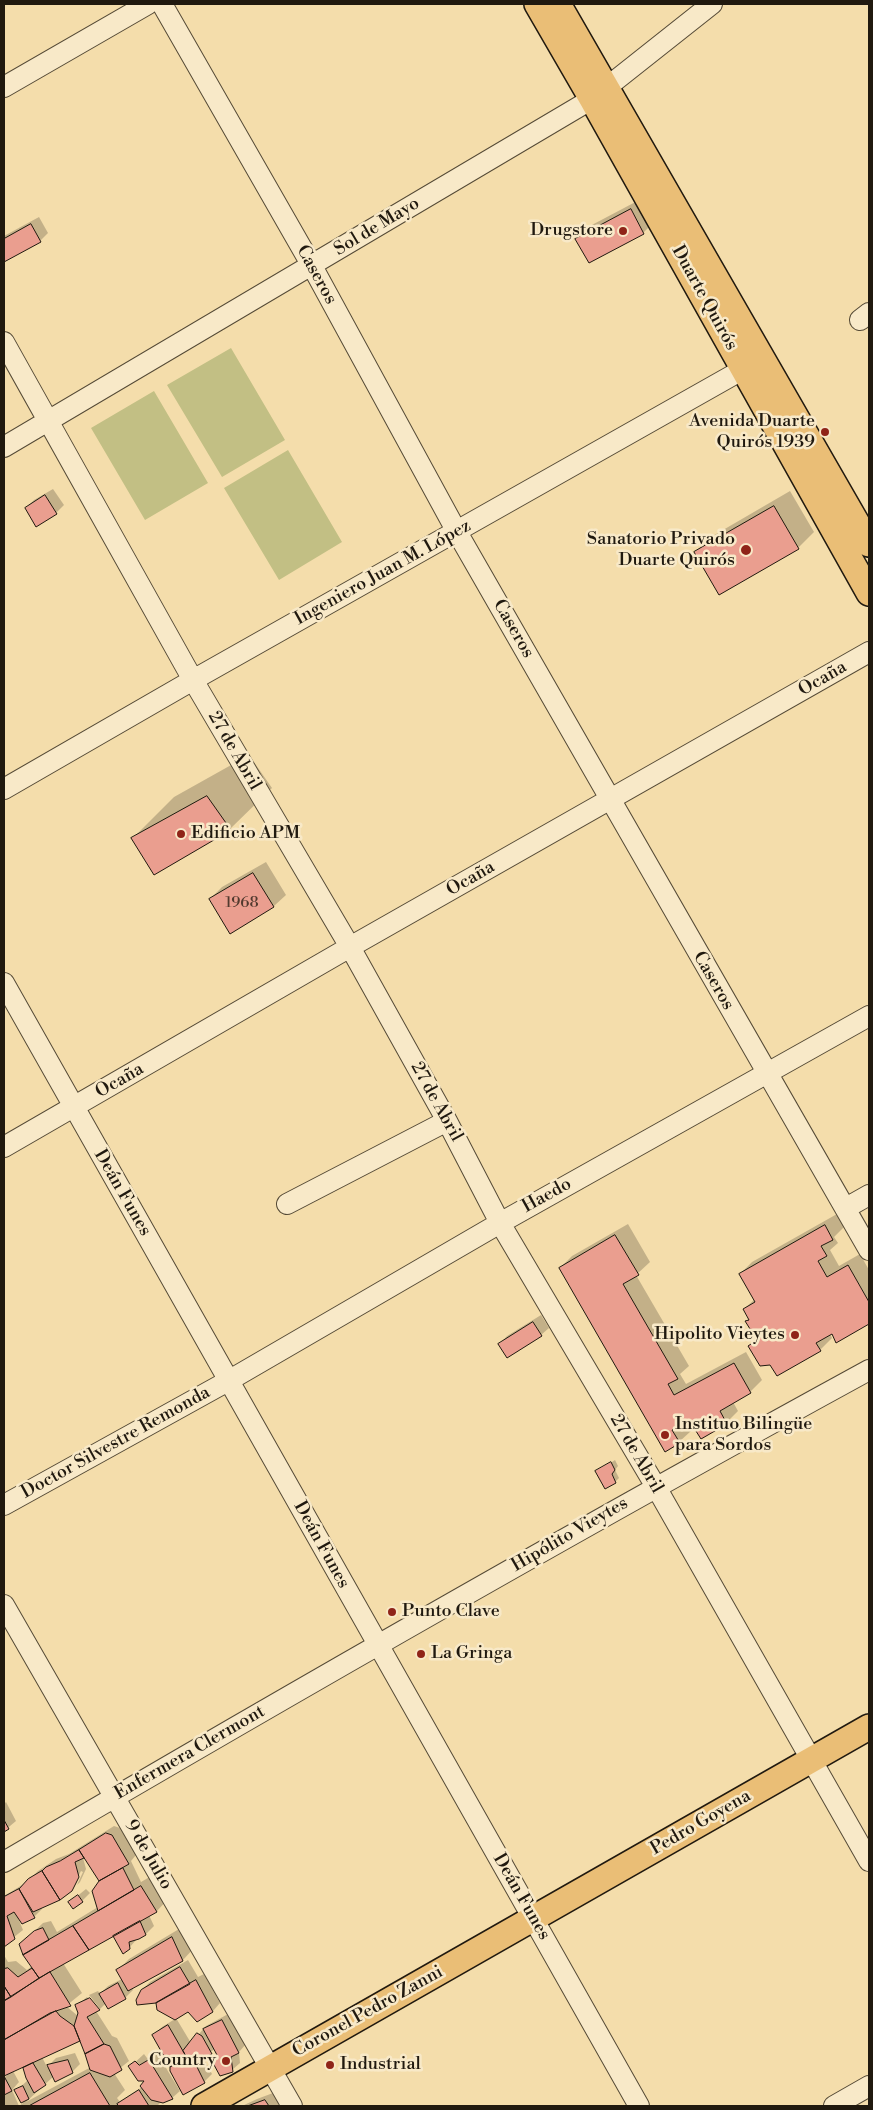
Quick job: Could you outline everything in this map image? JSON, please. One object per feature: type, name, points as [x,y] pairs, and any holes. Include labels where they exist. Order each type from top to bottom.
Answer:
[{"type":"main road","name":"Duarte Quirós","points":[[537,4],[600,93]]},
{"type":"main road","name":"Duarte Quirós","points":[[558,4],[600,93],[753,363],[869,593]]},
{"type":"main road","name":"Duarte Quirós","points":[[753,363],[869,544]]},
{"type":"main road","name":"Pedro Goyena","points":[[533,1919],[869,1727]]},
{"type":"main road","name":"Coronel Pedro Zanni","points":[[204,2106],[533,1919]]},
{"type":"street","points":[[4,87],[148,4]]},
{"type":"street","name":"Caseros","points":[[162,4],[312,266],[457,532],[869,1250]]},
{"type":"street","name":"Sol de Mayo","points":[[4,447],[312,266],[600,93],[712,4]]},
{"type":"street","name":"27 de Abril","points":[[4,342],[193,680],[350,948],[447,1121],[500,1222],[656,1487],[869,1861]]},
{"type":"street","name":"Ingeniero Juan M. López","points":[[4,790],[193,680],[753,363]]},
{"type":"street","name":"Ocaña","points":[[4,1147],[869,652]]},
{"type":"street","name":"Deán Funes","points":[[4,983],[639,2106]]},
{"type":"street","name":"Haedo","points":[[228,1381],[500,1222],[767,1075],[869,1016]]},
{"type":"street","points":[[287,1204],[447,1121]]},
{"type":"street","points":[[846,1208],[869,1194]]},
{"type":"street","name":"Hipólito Vieytes","points":[[377,1645],[656,1487],[869,1370]]},
{"type":"street","name":"Doctor Silvestre Remonda","points":[[4,1505],[228,1381]]},
{"type":"street","name":"9 de Julio","points":[[4,1605],[292,2106]]},
{"type":"street","name":"Enfermera Clermont","points":[[4,1862],[377,1645]]},
{"type":"street","points":[[834,2106],[869,2086]]},
{"type":"shaded area","points":[[231,348],[285,440],[222,477],[167,385]]},
{"type":"shaded area","points":[[154,391],[208,483],[145,520],[91,428]]},
{"type":"shaded area","points":[[288,450],[342,542],[279,580],[224,488]]},
{"type":"building","points":[[631,209],[644,234],[589,263],[575,239]]},
{"type":"building","points":[[31,224],[41,242],[4,262],[4,239]]},
{"type":"building","points":[[45,495],[57,514],[36,527],[25,508]]},
{"type":"building","name":"Sanatorio Privado Duarte Quirós","points":[[774,506],[799,549],[719,595],[694,552]]},
{"type":"building","name":"Edificio APM","points":[[207,796],[231,830],[154,875],[131,838]]},
{"type":"building","points":[[253,873],[274,907],[230,934],[209,899]]},
{"type":"building","points":[[825,1225],[833,1240],[821,1246],[827,1256],[818,1261],[827,1277],[848,1265],[869,1302],[869,1324],[836,1343],[832,1334],[816,1343],[821,1351],[777,1376],[770,1365],[760,1366],[748,1346],[757,1340],[745,1321],[749,1320],[743,1309],[755,1302],[739,1274]]},
{"type":"building","points":[[615,1235],[639,1275],[623,1284],[678,1379],[668,1384],[674,1395],[734,1363],[751,1393],[720,1411],[727,1424],[701,1439],[689,1420],[672,1430],[680,1443],[665,1452],[559,1268]]},
{"type":"building","points":[[533,1322],[542,1336],[507,1358],[498,1344]]},
{"type":"building","points":[[611,1462],[615,1470],[612,1474],[616,1483],[605,1489],[595,1471]]},
{"type":"building","points":[[4,1820],[9,1829],[4,1832]]},
{"type":"building","points":[[106,1833],[112,1835],[129,1864],[99,1881],[79,1850]]},
{"type":"building","points":[[79,1850],[84,1858],[75,1862],[79,1877],[72,1891],[60,1900],[42,1871],[46,1867]]},
{"type":"building","points":[[123,1868],[134,1890],[98,1911],[92,1891],[99,1881]]},
{"type":"building","points":[[42,1871],[60,1900],[33,1912],[19,1889],[28,1879]]},
{"type":"building","points":[[141,1886],[157,1912],[89,1950],[73,1926]]},
{"type":"building","points":[[19,1889],[35,1918],[22,1924],[14,1912],[7,1916],[15,1939],[4,1947],[4,1897]]},
{"type":"building","points":[[78,1895],[83,1902],[73,1909],[68,1902]]},
{"type":"building","points":[[140,1921],[146,1935],[129,1942],[130,1949],[123,1954],[113,1936]]},
{"type":"building","points":[[73,1926],[89,1950],[39,1978],[23,1955]]},
{"type":"building","points":[[43,1928],[49,1940],[23,1955],[19,1944],[34,1931]]},
{"type":"building","points":[[172,1937],[183,1961],[128,1991],[116,1970]]},
{"type":"building","points":[[180,1967],[190,1984],[156,2003],[137,2005],[136,2000],[141,1990]]},
{"type":"building","points":[[8,1968],[18,1977],[32,1968],[39,1978],[11,1997],[4,1986],[4,1969]]},
{"type":"building","points":[[50,1972],[71,2006],[50,2013],[4,2040],[4,2001]]},
{"type":"building","points":[[196,1980],[213,2012],[197,2022],[188,2012],[175,2020],[157,2010],[156,2003]]},
{"type":"building","points":[[118,1983],[126,1999],[108,2009],[99,1994]]},
{"type":"building","points":[[4,1986],[11,1997],[4,2001]]},
{"type":"building","points":[[90,1998],[100,2010],[87,2017],[104,2044],[85,2054],[74,2026],[78,2013],[75,2005]]},
{"type":"building","points":[[56,2011],[74,2026],[80,2041],[4,2076],[4,2040]]},
{"type":"building","points":[[222,2020],[239,2053],[231,2057],[233,2072],[220,2076],[213,2063],[217,2055],[203,2029]]},
{"type":"building","points":[[168,2025],[187,2058],[170,2067],[152,2035]]},
{"type":"building","points":[[197,2033],[202,2036],[212,2054],[195,2063],[187,2058],[183,2051]]},
{"type":"building","points":[[104,2044],[110,2046],[122,2070],[110,2077],[90,2070],[85,2054]]},
{"type":"building","points":[[187,2058],[195,2063],[205,2083],[183,2095],[170,2071],[170,2067]]},
{"type":"building","points":[[68,2060],[73,2073],[55,2082],[47,2065]]},
{"type":"building","points":[[149,2060],[173,2099],[163,2103],[151,2100],[140,2086],[144,2081],[138,2081],[128,2066],[135,2061],[139,2065]]},
{"type":"building","points":[[33,2063],[46,2085],[34,2093],[23,2068]]},
{"type":"building","points":[[90,2073],[110,2106],[29,2106]]},
{"type":"building","points":[[4,2079],[12,2091],[4,2095]]},
{"type":"building","points":[[23,2086],[29,2099],[21,2103],[14,2090]]},
{"type":"building","points":[[139,2090],[149,2106],[119,2106],[117,2104]]},
{"type":"building","points":[[265,2100],[269,2106],[248,2106]]},
{"type":"place","name":"Drugstore","points":[[623,231]]},
{"type":"place","name":"Avenida Duarte Quirós 1939","points":[[825,432]]},
{"type":"place","name":"Sanatorio Privado Duarte Quirós","points":[[746,550]]},
{"type":"place","name":"Edificio APM","points":[[181,834]]},
{"type":"place","name":"Hipolito Vieytes","points":[[795,1335]]},
{"type":"place","name":"Instituo Bilingüe para Sordos","points":[[665,1435]]},
{"type":"place","name":"Punto Clave","points":[[392,1612]]},
{"type":"place","name":"La Gringa","points":[[421,1654]]},
{"type":"place","name":"Country","points":[[226,2061]]},
{"type":"place","name":"Industrial","points":[[330,2065]]}]
